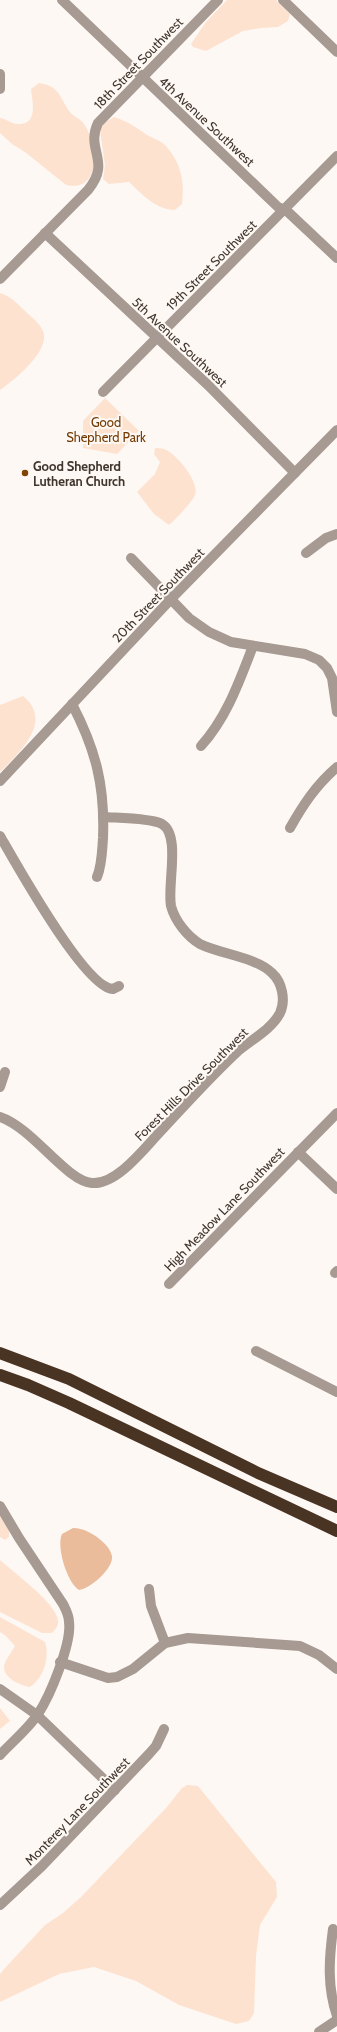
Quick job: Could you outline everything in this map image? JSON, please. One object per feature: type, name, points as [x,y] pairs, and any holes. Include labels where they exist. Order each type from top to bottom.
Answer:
[{"type":"highway","points":[[0,1353],[69,1379],[258,1473],[337,1507]]},
{"type":"highway","points":[[0,1375],[28,1385],[69,1403],[337,1531]]},
{"type":"street","name":"4th Avenue Southwest","points":[[62,0],[141,78],[278,207],[284,210],[337,258]]},
{"type":"street","name":"18th Street Southwest","points":[[0,279],[97,179],[100,168],[94,140],[95,130],[104,116],[218,0]]},
{"type":"street","points":[[283,0],[337,52]]},
{"type":"street","points":[[0,74],[0,89]]},
{"type":"street","name":"19th Street Southwest","points":[[103,392],[337,156]]},
{"type":"street","name":"5th Avenue Southwest","points":[[46,233],[156,338],[208,385],[295,472]]},
{"type":"street","name":"20th Street Southwest","points":[[0,780],[171,599],[337,430]]},
{"type":"street","points":[[306,553],[321,541],[337,534]]},
{"type":"street","points":[[131,558],[188,618],[202,628],[231,642],[305,654],[319,660],[327,668],[332,678],[337,712]]},
{"type":"street","points":[[201,746],[212,734],[228,707],[253,646]]},
{"type":"street","points":[[72,704],[83,725],[99,771],[104,802],[102,855],[97,877]]},
{"type":"street","points":[[290,828],[309,796],[337,767]]},
{"type":"street","name":"Forest Hills Drive Southwest","points":[[0,1117],[22,1129],[79,1180],[93,1183],[106,1181],[121,1171],[137,1156],[227,1062],[275,1020],[281,1011],[283,998],[281,986],[272,973],[262,966],[200,944],[191,938],[179,922],[173,911],[170,898],[172,842],[166,827],[158,822],[152,821],[104,817]]},
{"type":"street","points":[[0,836],[39,904],[76,956],[102,986],[113,989],[118,986]]},
{"type":"street","points":[[0,1087],[5,1072]]},
{"type":"street","name":"High Meadow Lane Southwest","points":[[169,1284],[337,1113]]},
{"type":"street","points":[[298,1152],[337,1189]]},
{"type":"street","points":[[256,1351],[337,1392]]},
{"type":"street","points":[[0,1506],[19,1538],[57,1593],[68,1616],[68,1639],[46,1701],[37,1715],[0,1755]]},
{"type":"street","points":[[148,1589],[151,1606],[165,1643]]},
{"type":"street","points":[[60,1662],[108,1678],[117,1677],[133,1669],[165,1643],[188,1638],[291,1644],[314,1652],[337,1669]]},
{"type":"street","points":[[0,1689],[37,1715],[115,1790]]},
{"type":"street","name":"Monterey Lane Southwest","points":[[0,1905],[42,1866],[156,1746],[164,1729]]},
{"type":"street","points":[[333,1929],[328,1964],[332,2002],[337,2016]]},
{"type":"street","points":[[319,2032],[337,2020]]},
{"type":"green space","points":[[227,0],[276,0],[290,14],[288,21],[278,27],[243,31],[206,51],[193,47],[191,44],[206,22]]},
{"type":"green space","points":[[39,83],[46,84],[58,93],[70,112],[83,122],[89,133],[94,154],[94,165],[86,182],[78,185],[66,185],[25,152],[12,144],[0,133],[0,118],[18,124],[29,121],[32,117],[33,111],[31,89]]},
{"type":"green space","points":[[114,117],[128,123],[162,143],[171,152],[181,173],[183,188],[182,204],[175,210],[156,204],[144,196],[129,182],[109,184],[103,179],[105,165],[100,131],[104,123]]},
{"type":"green space","points":[[0,293],[15,301],[36,321],[43,331],[44,339],[37,356],[22,372],[0,390]]},
{"type":"green space","name":"Good Shepherd Park","points":[[105,398],[139,431],[117,454],[83,448],[83,421]]},
{"type":"green space","points":[[155,448],[163,449],[175,456],[191,476],[196,489],[195,495],[191,502],[169,525],[154,514],[137,492],[155,474],[160,462],[154,454]]},
{"type":"green space","points":[[23,696],[32,706],[35,716],[35,726],[31,736],[24,746],[0,772],[0,705]]},
{"type":"green space","points":[[0,1513],[9,1529],[9,1537],[5,1540],[0,1537]]},
{"type":"green space","points":[[0,1560],[33,1588],[50,1605],[58,1620],[57,1627],[52,1633],[42,1633],[0,1612]]},
{"type":"green space","points":[[0,1617],[45,1642],[47,1654],[45,1667],[39,1678],[30,1687],[13,1681],[4,1670],[7,1659],[15,1646],[0,1632]]},
{"type":"green space","points":[[0,1708],[10,1721],[0,1729]]},
{"type":"green space","points":[[187,1785],[198,1786],[276,1882],[277,1897],[260,1925],[256,1956],[254,2013],[249,2021],[236,2024],[179,2005],[136,1981],[94,1967],[59,1974],[0,2002],[0,1974],[4,1969],[45,1925],[63,1913],[81,1897],[166,1808],[182,1788]]},
{"type":"shaded area","points":[[73,1528],[84,1530],[97,1537],[107,1546],[112,1556],[112,1561],[105,1572],[95,1582],[84,1589],[79,1590],[70,1580],[60,1547],[62,1534]]},
{"type":"place","name":"Good Shepherd Lutheran Church","points":[[25,473]]}]
